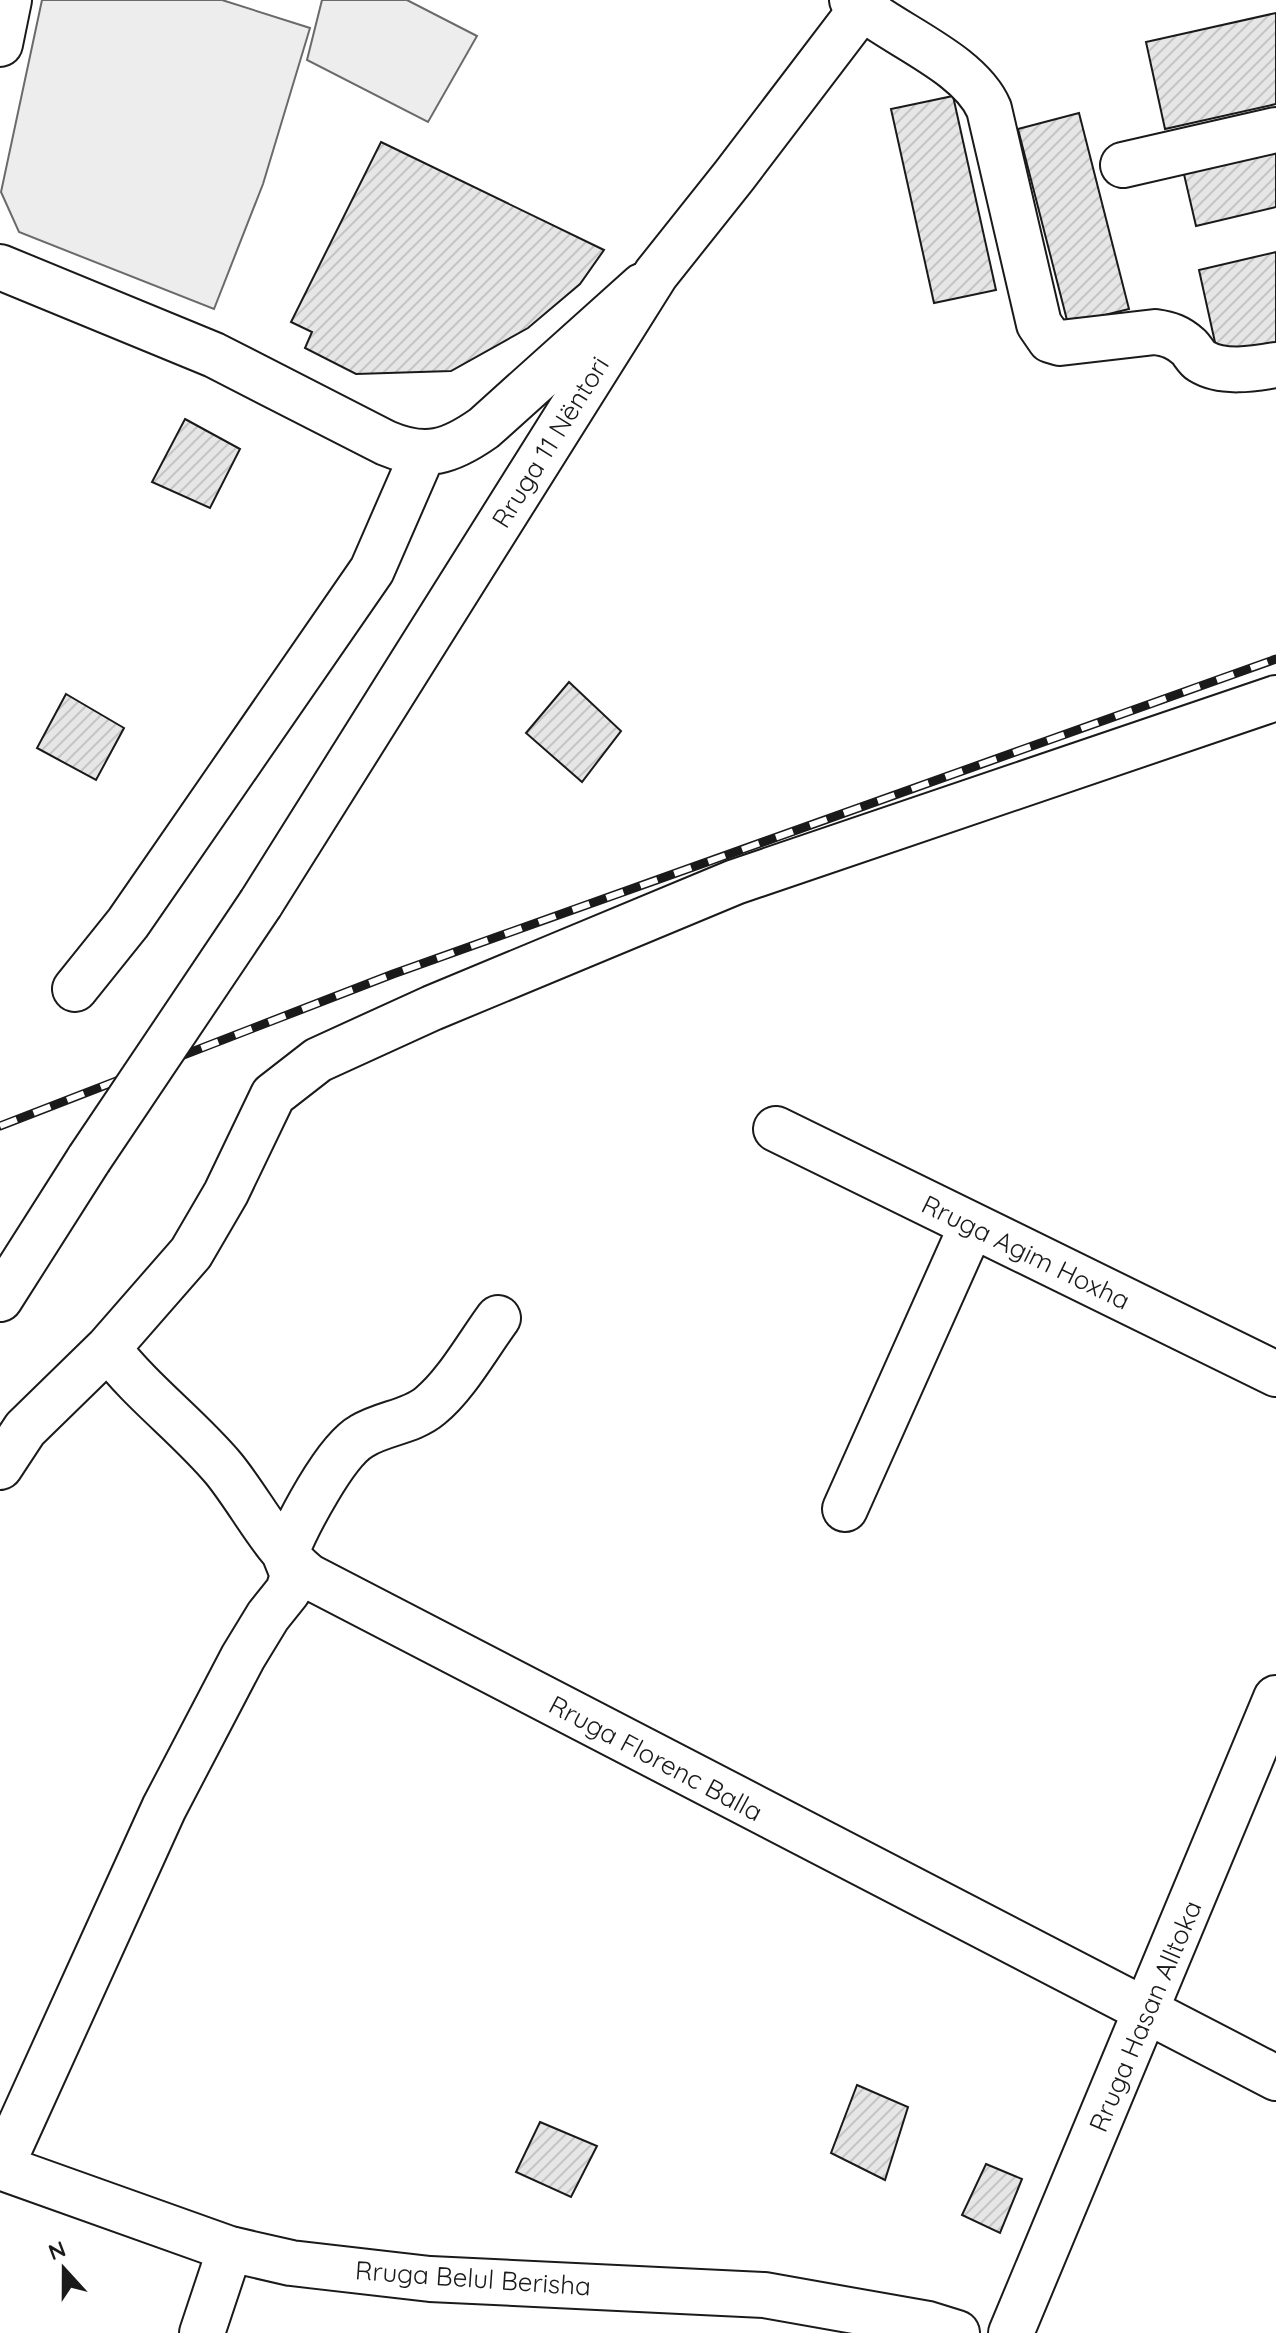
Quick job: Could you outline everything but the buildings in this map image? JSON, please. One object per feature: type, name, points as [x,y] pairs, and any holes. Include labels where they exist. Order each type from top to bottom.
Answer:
[{"type":"street","points":[[0,44],[9,0]]},
{"type":"street","points":[[860,3],[956,70],[984,97],[1039,324],[1050,340],[1060,343],[1155,332],[1171,334],[1190,348],[1199,360],[1217,367],[1242,369],[1276,365]]},
{"type":"street","name":"Rruga 11 Nëntori","points":[[0,1299],[89,1159],[261,903],[656,274],[734,176],[860,3]]},
{"type":"street","points":[[1123,165],[1276,130]]},
{"type":"street","points":[[0,267],[214,355],[386,443],[423,453],[461,444],[484,428],[656,274]]},
{"type":"street","points":[[75,989],[128,923],[372,570],[423,453]]},
{"type":"street","points":[[0,1467],[25,1429],[108,1348],[191,1253],[226,1193],[273,1095],[318,1060],[432,1008],[735,882],[1276,698]]},
{"type":"street","name":"Rruga Agim Hoxha","points":[[776,1129],[1276,1374]]},
{"type":"street","points":[[845,1509],[972,1225]]},
{"type":"street","points":[[0,2167],[164,1808],[243,1657],[268,1616],[288,1591],[293,1575],[285,1555],[302,1519],[345,1451],[360,1437],[427,1409],[440,1397],[498,1318]]},
{"type":"street","name":"Rruga Florenc Balla","points":[[108,1348],[126,1372],[223,1469],[285,1555],[308,1576],[1276,2078]]},
{"type":"street","name":"Rruga Hasan Alltoka","points":[[1011,2333],[1276,1698]]},
{"type":"street","name":"Rruga Belul Berisha","points":[[0,2167],[230,2249],[291,2263],[430,2279],[764,2295],[928,2324],[957,2333]]},
{"type":"street","points":[[202,2333],[230,2249]]},
{"type":"shaded area","points":[[42,0],[222,0],[310,28],[263,184],[214,309],[19,232],[1,192]]},
{"type":"shaded area","points":[[322,0],[407,0],[477,36],[428,122],[307,60]]},
{"type":"railway","points":[[0,1126],[393,974],[1276,659]]}]
